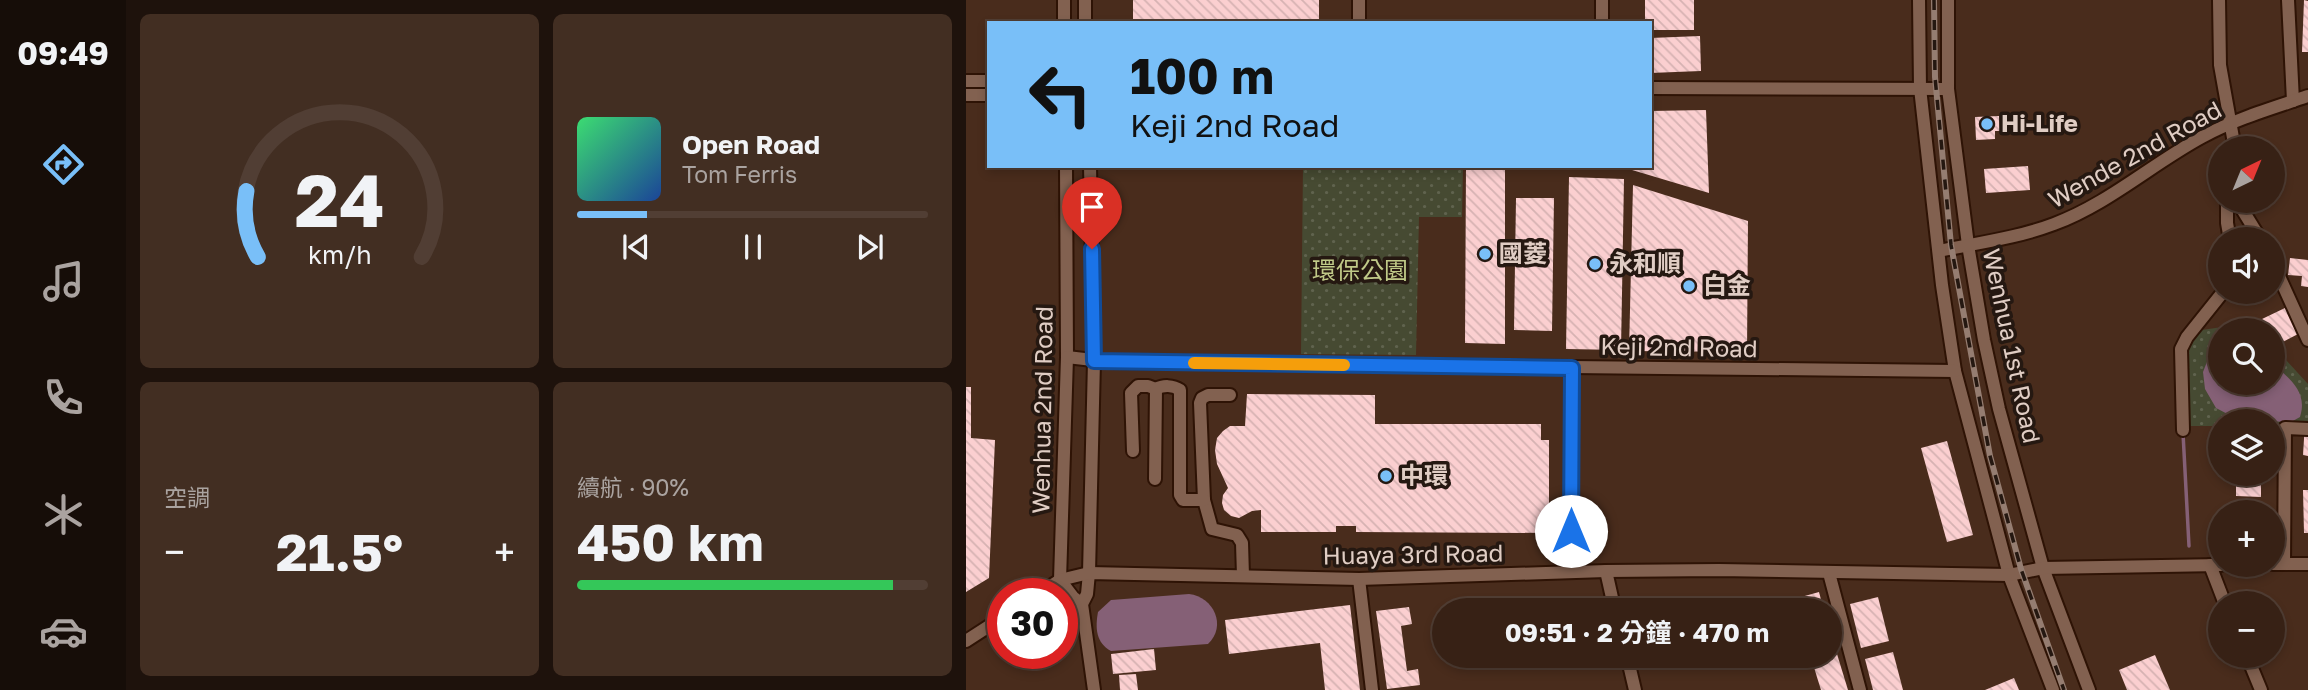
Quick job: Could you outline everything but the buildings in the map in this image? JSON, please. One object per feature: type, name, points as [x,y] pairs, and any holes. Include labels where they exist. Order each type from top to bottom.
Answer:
[{"type":"street","points":[[1064,0],[1064,21]]},
{"type":"street","points":[[1085,0],[1085,21]]},
{"type":"street","points":[[1359,0],[1359,21]]},
{"type":"street","points":[[1602,0],[1602,21]]},
{"type":"street","points":[[1919,0],[1920,88],[1955,371],[2009,575],[2053,690]]},
{"type":"street","name":"Wenhua 1st Road","points":[[1948,0],[1948,89],[1968,245],[1984,340],[1999,409],[2043,568],[2089,690]]},
{"type":"street","points":[[2219,0],[2220,65],[2233,136]]},
{"type":"street","points":[[2288,0],[2293,102]]},
{"type":"street","points":[[966,81],[987,80]]},
{"type":"street","points":[[1652,88],[1948,89]]},
{"type":"street","points":[[966,95],[987,95]]},
{"type":"street","name":"Wende 2nd Road","points":[[1939,251],[2053,224],[2121,189],[2203,137],[2308,96]]},
{"type":"street","name":"Wenhua 2nd Road","points":[[1060,578],[1067,357],[1066,168]]},
{"type":"street","name":"Wenhua 2nd Road","points":[[1090,168],[1094,361],[1089,573],[1087,594],[1082,604],[1094,690]]},
{"type":"street","points":[[2285,290],[2308,341]]},
{"type":"street","points":[[2183,430],[2181,349],[2213,304]]},
{"type":"street","name":"Keji 2nd Road","points":[[1067,357],[1094,361],[1955,371]]},
{"type":"street","points":[[1571,572],[1572,368]]},
{"type":"street","points":[[1133,451],[1131,393],[1138,386],[1156,389]]},
{"type":"street","points":[[1156,389],[1161,386],[1176,387],[1180,390],[1180,495],[1183,500],[1204,500]]},
{"type":"street","points":[[1155,479],[1156,389]]},
{"type":"street","points":[[1230,395],[1208,395],[1200,402],[1204,500],[1213,529],[1237,535],[1242,543],[1243,576]]},
{"type":"street","points":[[2289,424],[2308,421]]},
{"type":"street","points":[[2289,424],[2308,429]]},
{"type":"street","points":[[2284,500],[2289,424]]},
{"type":"street","points":[[2285,564],[2308,564]]},
{"type":"street","name":"Huaya 3rd Road","points":[[1068,578],[1089,573],[1359,579],[1719,570],[2009,575],[2043,568],[2208,565]]},
{"type":"street","points":[[1606,571],[1612,598]]},
{"type":"street","points":[[1829,573],[1860,690]]},
{"type":"street","points":[[1359,579],[1372,690]]},
{"type":"street","points":[[1078,601],[1082,604]]},
{"type":"street","points":[[966,641],[987,627]]},
{"type":"street","points":[[1630,668],[1635,690]]},
{"type":"street","points":[[2252,668],[2261,690]]},
{"type":"green space","name":"環保公園","points":[[1303,168],[1463,168],[1462,217],[1419,217],[1416,355],[1301,354]]},
{"type":"green space","points":[[2208,329],[2208,395],[2285,395],[2285,359],[2308,384],[2308,427],[2285,426],[2285,409],[2208,409],[2208,426],[2190,426],[2185,353],[2195,331]]},
{"type":"shaded area","points":[[2208,359],[2208,394],[2205,389],[2203,372]]},
{"type":"shaded area","points":[[2285,375],[2296,387],[2302,400],[2300,417],[2291,422],[2285,422],[2285,409],[2216,408],[2208,395],[2285,395]]},
{"type":"shaded area","points":[[1189,594],[1205,601],[1215,613],[1217,629],[1208,644],[1111,651],[1102,644],[1097,629],[1098,612],[1111,600]]},
{"type":"waterway","points":[[2183,433],[2189,546]]},
{"type":"railway","points":[[1934,0],[1935,77],[1951,245],[1990,456],[2021,569],[2064,690]]},
{"type":"slow traffic","points":[[1194,363],[1344,365]]},
{"type":"place","name":"Hi-Life","points":[[1987,124]]},
{"type":"place","name":"國菱","points":[[1485,254]]},
{"type":"place","name":"永和順","points":[[1595,264]]},
{"type":"place","name":"白金","points":[[1689,286]]},
{"type":"place","name":"中環","points":[[1386,476]]},
{"type":"route","points":[[1092,249],[1094,361],[1572,368],[1571,531]]}]
